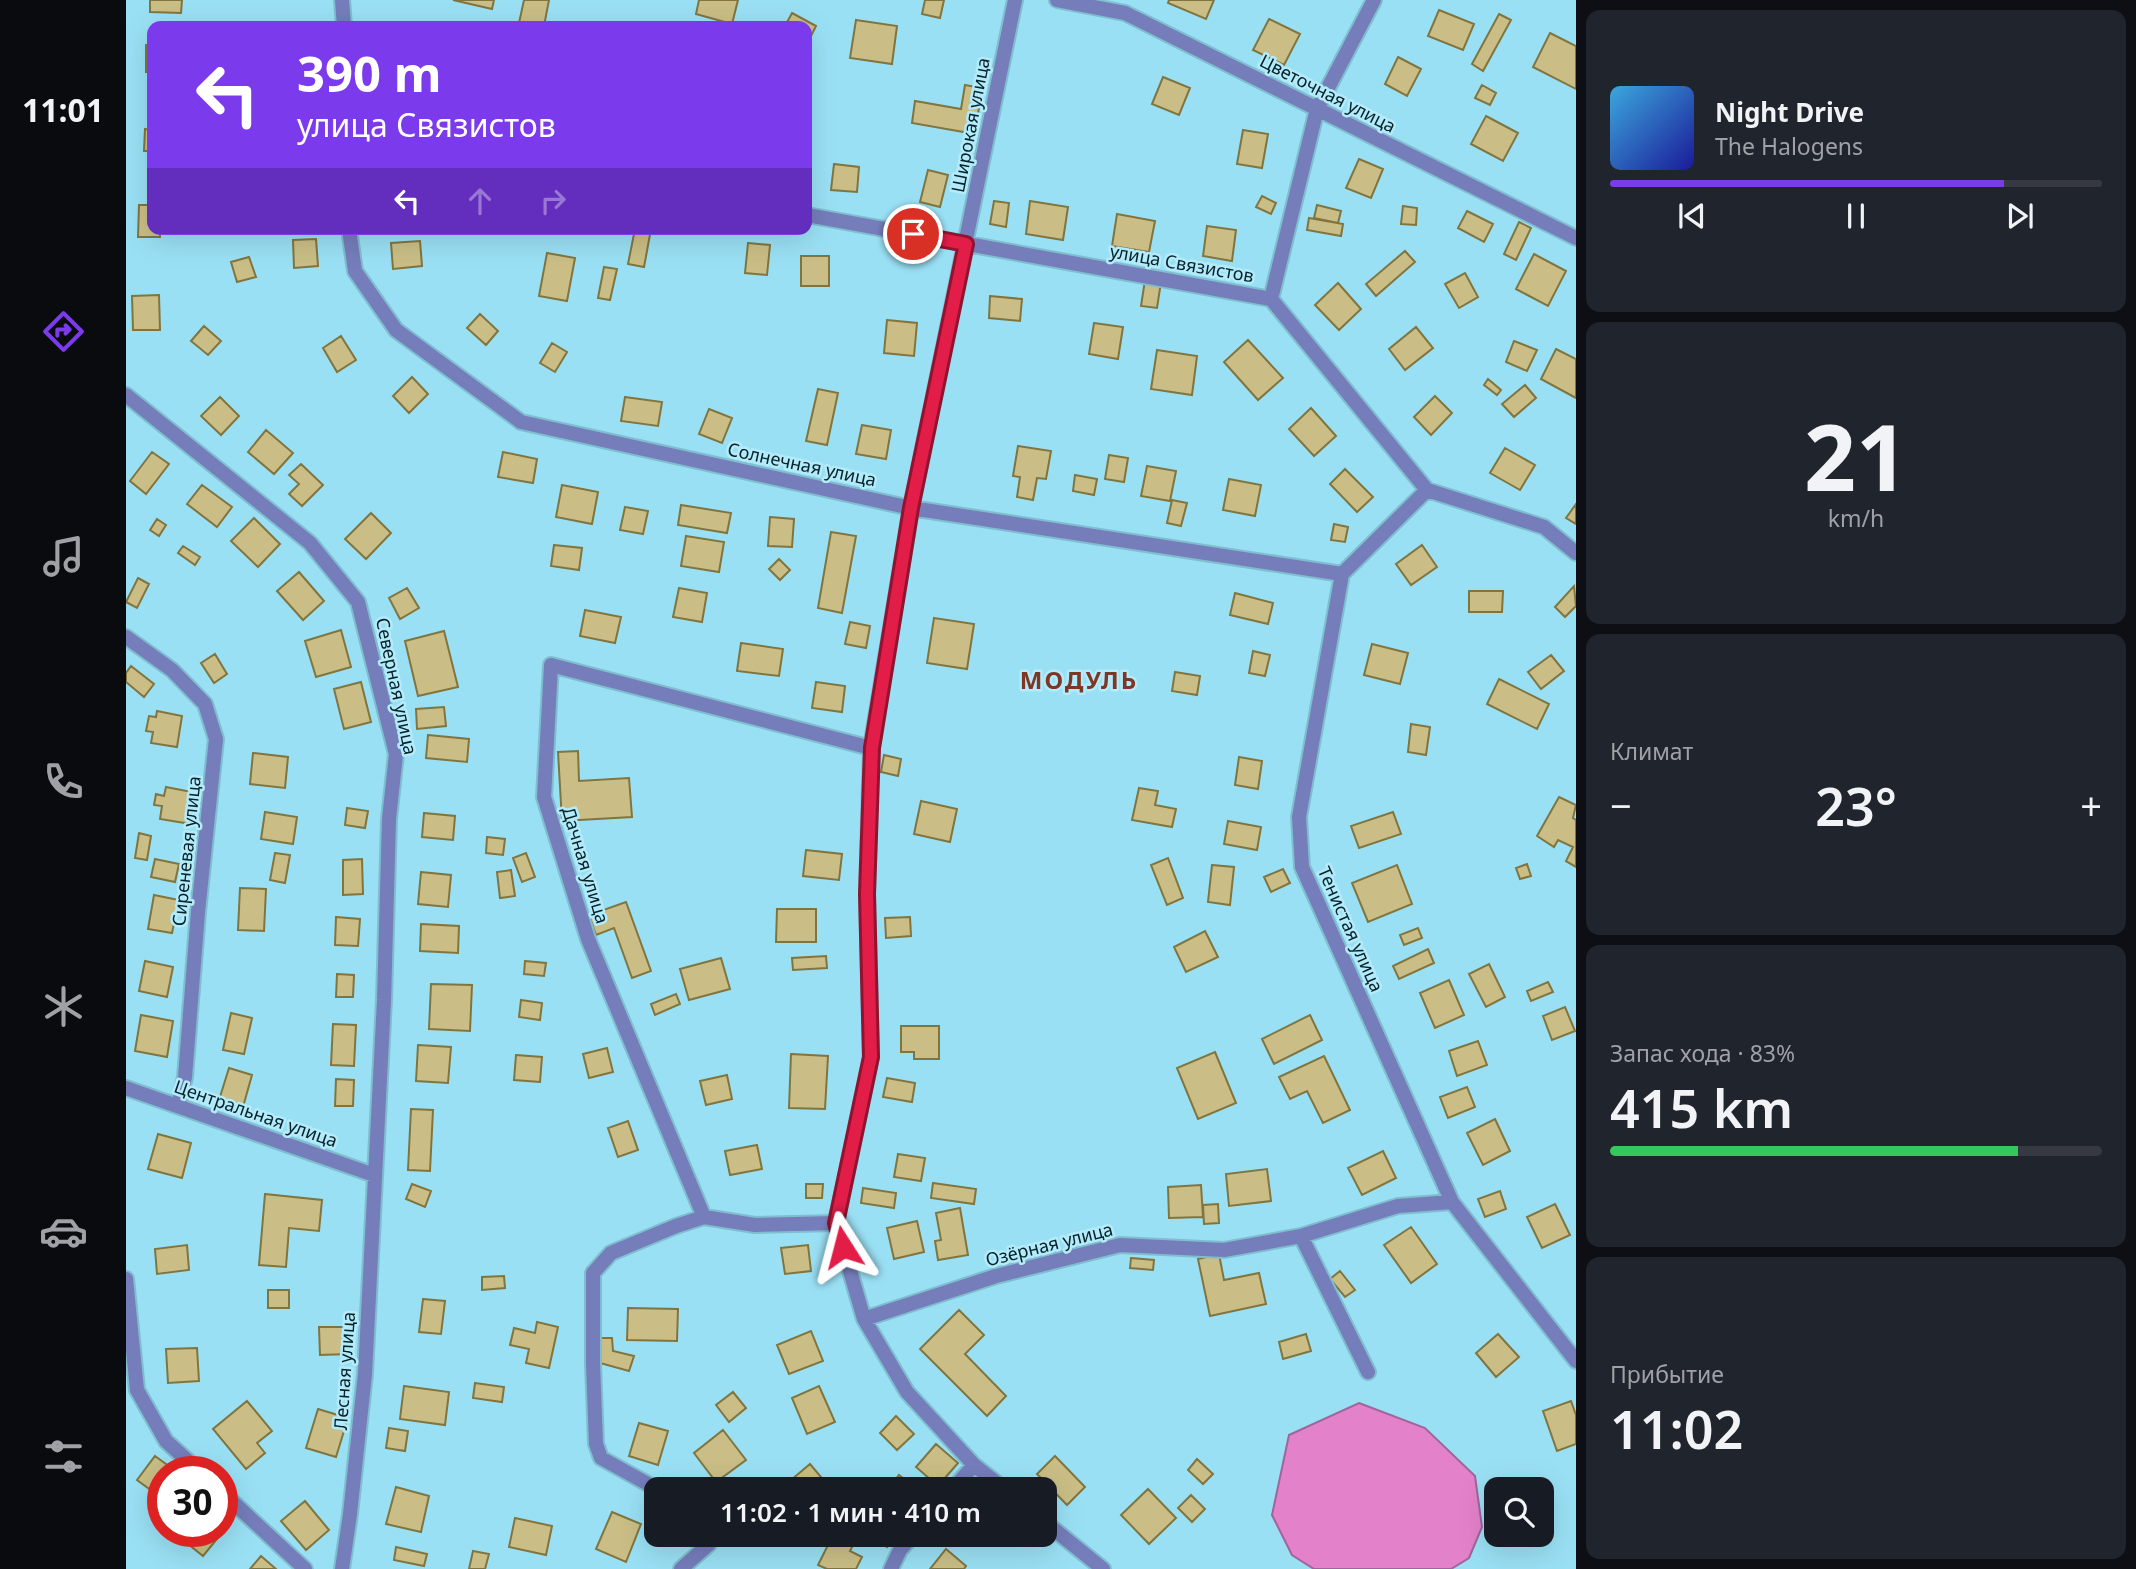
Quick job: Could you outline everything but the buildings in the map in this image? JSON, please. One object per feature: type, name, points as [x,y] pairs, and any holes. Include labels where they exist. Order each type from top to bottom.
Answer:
[{"type":"street","points":[[342,0],[344,21]]},
{"type":"street","name":"Широкая улица","points":[[989,1477],[974,1465],[907,1392],[864,1319],[836,1223],[871,1057],[867,894],[872,748],[911,508],[1015,0]]},
{"type":"street","name":"Цветочная улица","points":[[1057,0],[1125,13],[1576,238]]},
{"type":"street","points":[[1272,299],[1317,109],[1374,0]]},
{"type":"street","name":"улица Связистов","points":[[812,216],[1272,299],[1427,490]]},
{"type":"street","name":"Солнечная улица","points":[[350,235],[355,271],[396,330],[521,422],[911,508],[1342,574]]},
{"type":"street","name":"Северная улица","points":[[126,395],[310,543],[358,601],[396,754],[389,819],[384,1000],[374,1175]]},
{"type":"street","points":[[1342,574],[1427,490],[1544,527],[1576,553]]},
{"type":"street","name":"Тенистая улица","points":[[1342,574],[1299,817],[1302,867],[1452,1202],[1576,1361]]},
{"type":"street","name":"Сиреневая улица","points":[[126,637],[172,670],[205,704],[216,739],[198,912],[186,1077],[177,1106]]},
{"type":"street","name":"Дачная улица","points":[[704,1217],[588,939],[544,797],[551,665],[872,748]]},
{"type":"street","name":"Центральная улица","points":[[126,1088],[374,1175]]},
{"type":"street","name":"Лесная улица","points":[[342,1569],[351,1514],[365,1374],[374,1175]]},
{"type":"street","name":"Озёрная улица","points":[[864,1319],[996,1276],[1120,1245],[1224,1250],[1301,1236],[1398,1206],[1452,1202]]},
{"type":"street","points":[[644,1482],[601,1458],[596,1444],[593,1273],[611,1253],[704,1217],[755,1225],[836,1223]]},
{"type":"street","points":[[1301,1236],[1367,1372]]},
{"type":"street","points":[[126,1279],[137,1390],[166,1441],[182,1456]]},
{"type":"street","points":[[964,1477],[974,1465]]},
{"type":"street","points":[[238,1508],[305,1569]]},
{"type":"street","points":[[1057,1532],[1103,1569]]},
{"type":"street","points":[[681,1569],[706,1547]]},
{"type":"street","points":[[891,1569],[903,1547]]},
{"type":"shaded area","points":[[1359,1403],[1425,1428],[1475,1476],[1482,1527],[1469,1558],[1451,1569],[1314,1569],[1292,1555],[1272,1515],[1289,1435]]},
{"type":"district","name":"МОДУЛЬ","points":[[1079,679]]},
{"type":"route","points":[[843,1247],[836,1223],[871,1057],[867,894],[872,748],[911,508],[966,244],[913,234]]}]
